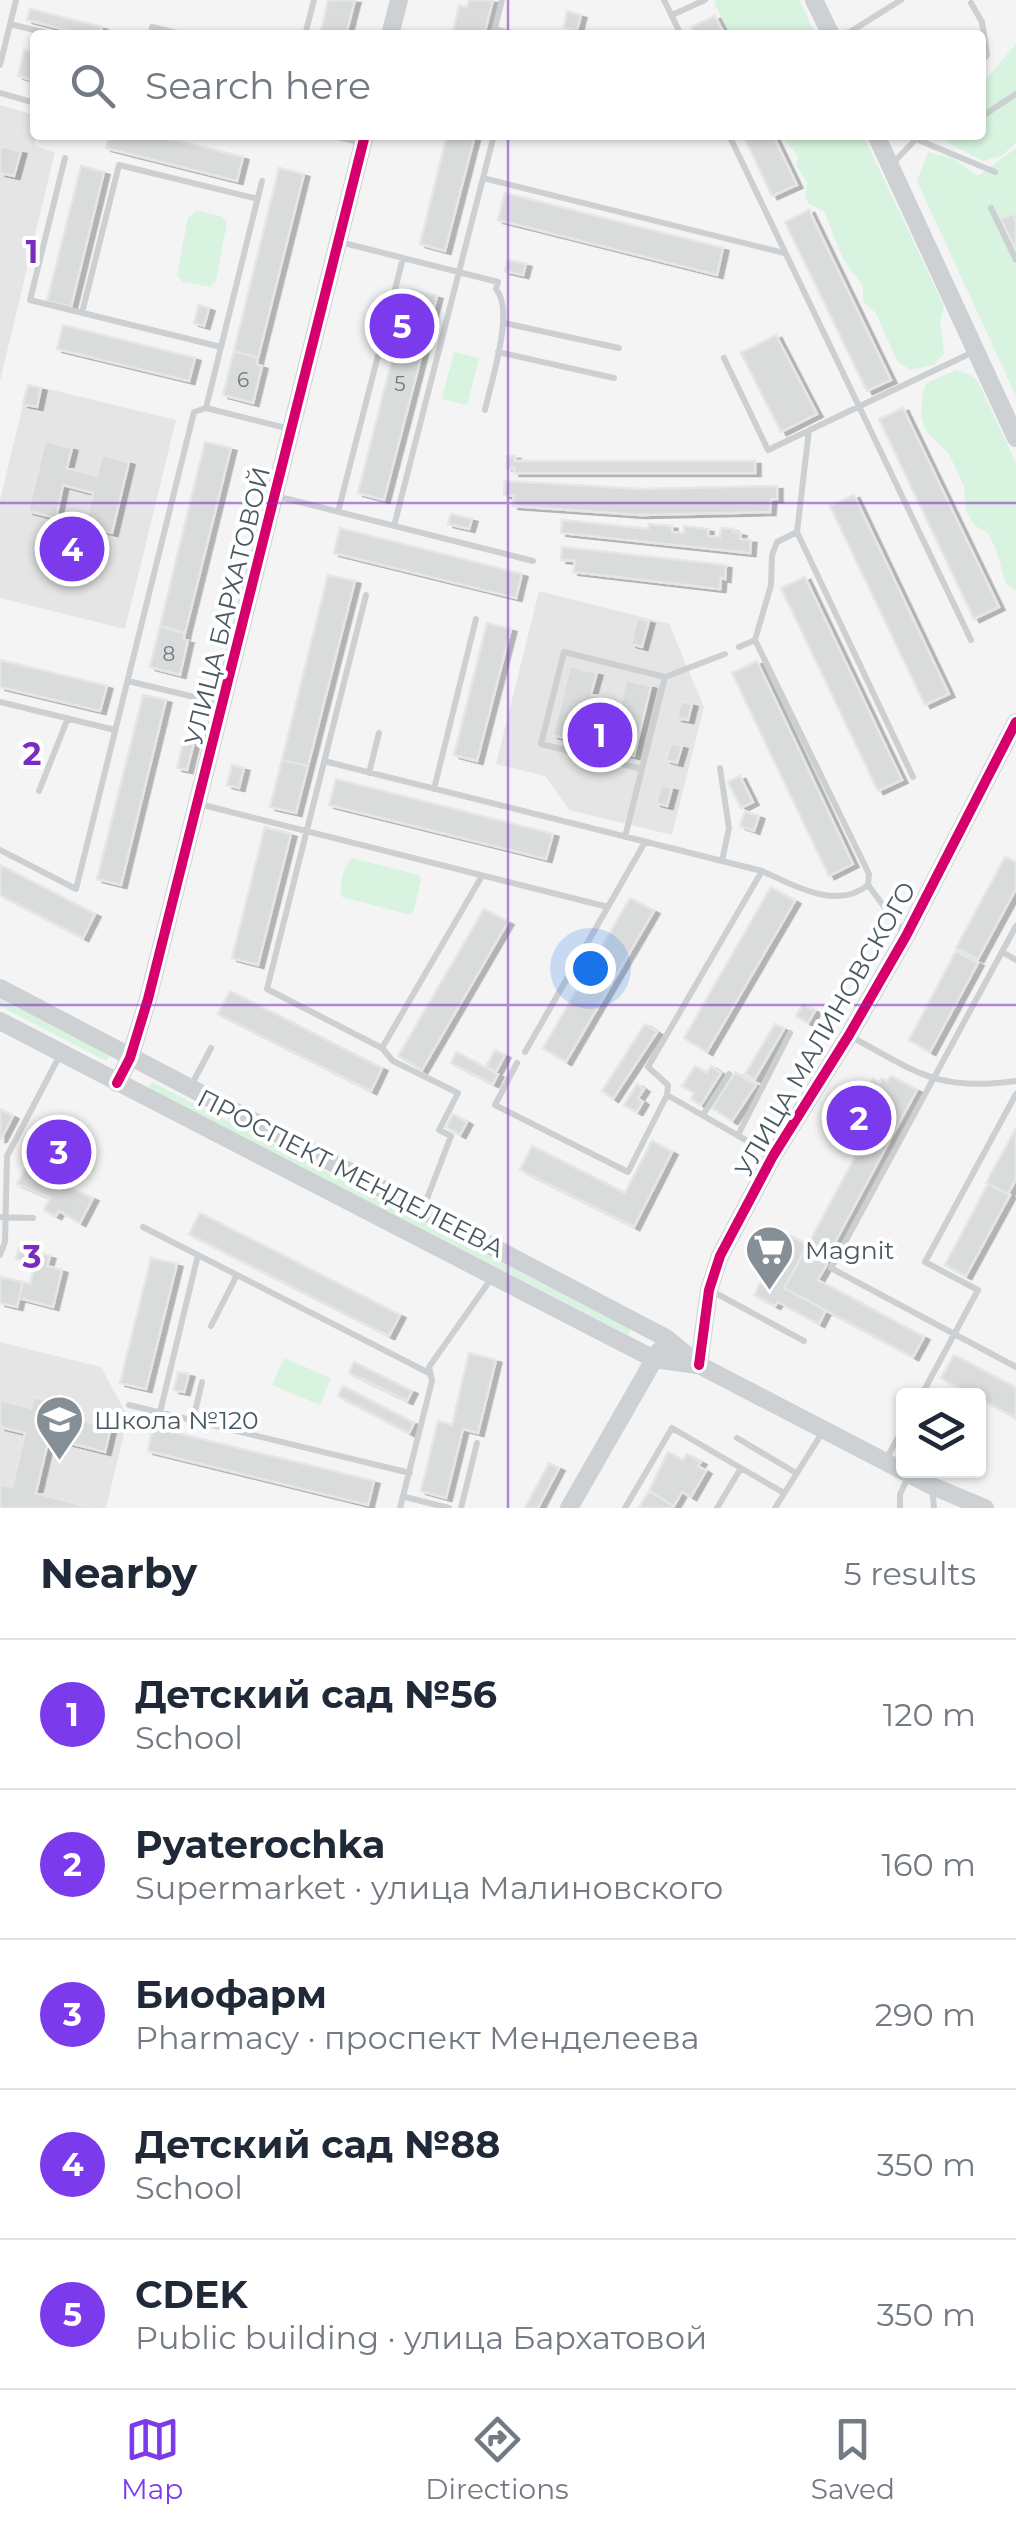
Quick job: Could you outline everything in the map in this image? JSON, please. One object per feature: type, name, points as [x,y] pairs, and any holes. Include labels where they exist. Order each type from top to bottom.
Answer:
[{"type":"main road","points":[[391,30],[399,0]]},
{"type":"main road","points":[[814,0],[830,30]]},
{"type":"main road","name":"УЛИЦА БАРХАТОВОЙ","points":[[117,1083],[130,1058],[148,999],[364,140]]},
{"type":"main road","points":[[878,140],[1016,437]]},
{"type":"main road","name":"УЛИЦА МАЛИНОВСКОГО","points":[[698,1365],[709,1290],[720,1256],[774,1156],[906,936],[1016,723]]},
{"type":"main road","name":"ПРОСПЕКТ МЕНДЕЛЕЕВА","points":[[0,988],[666,1338],[698,1365],[896,1468]]},
{"type":"main road","name":"ПРОСПЕКТ МЕНДЕЛЕЕВА","points":[[0,1021],[654,1359],[698,1365]]},
{"type":"main road","points":[[570,1508],[666,1338]]},
{"type":"main road","name":"ПРОСПЕКТ МЕНДЕЛЕЕВА","points":[[916,1478],[985,1508]]},
{"type":"lane","points":[[0,65],[16,0]]},
{"type":"lane","points":[[306,30],[314,0]]},
{"type":"lane","points":[[494,30],[502,0]]},
{"type":"lane","points":[[664,0],[679,30]]},
{"type":"lane","points":[[672,16],[704,0]]},
{"type":"lane","points":[[853,30],[901,0]]},
{"type":"lane","points":[[971,3],[983,30]]},
{"type":"lane","points":[[10,24],[35,30]]},
{"type":"lane","points":[[0,93],[30,102]]},
{"type":"lane","points":[[986,114],[1016,94]]},
{"type":"lane","points":[[394,526],[493,140]]},
{"type":"lane","points":[[731,140],[971,640]]},
{"type":"lane","points":[[890,167],[915,140]]},
{"type":"lane","points":[[925,140],[995,172]]},
{"type":"lane","points":[[65,158],[30,300],[221,347]]},
{"type":"lane","points":[[82,313],[118,165],[258,199]]},
{"type":"lane","points":[[483,178],[786,254]]},
{"type":"lane","points":[[206,408],[262,182]]},
{"type":"lane","points":[[991,208],[1016,260]]},
{"type":"lane","points":[[338,242],[498,282],[504,323],[485,410]]},
{"type":"lane","points":[[338,512],[403,258]]},
{"type":"lane","points":[[504,323],[620,348]]},
{"type":"lane","points":[[724,358],[768,450],[975,351]]},
{"type":"lane","points":[[498,352],[614,378]]},
{"type":"lane","points":[[0,850],[76,890],[194,412],[206,408],[292,429]]},
{"type":"lane","points":[[809,430],[796,532],[914,777]]},
{"type":"lane","points":[[275,496],[534,561]]},
{"type":"lane","points":[[796,532],[777,542],[772,555],[771,585],[755,640],[869,874],[868,885],[906,936]]},
{"type":"lane","points":[[366,595],[267,990],[382,1048],[393,1060],[458,1093],[439,1130],[451,1136],[423,1210]]},
{"type":"lane","points":[[434,789],[476,620]]},
{"type":"lane","points":[[739,648],[755,640]]},
{"type":"lane","points":[[642,769],[541,744],[564,652],[665,677],[725,654]]},
{"type":"lane","points":[[625,837],[665,677]]},
{"type":"lane","points":[[128,681],[222,704]]},
{"type":"lane","points":[[0,702],[116,730]]},
{"type":"lane","points":[[39,791],[68,718]]},
{"type":"lane","points":[[369,773],[379,733]]},
{"type":"lane","points":[[324,762],[762,871],[802,890],[828,896],[847,895],[868,885]]},
{"type":"lane","points":[[720,768],[729,828],[722,861]]},
{"type":"lane","points":[[198,804],[608,907]]},
{"type":"lane","points":[[525,1052],[645,842]]},
{"type":"lane","points":[[517,1063],[496,1105],[628,1172],[667,1095],[668,1085],[648,1067],[762,871]]},
{"type":"lane","points":[[382,1048],[482,876]]},
{"type":"lane","points":[[1016,926],[832,1268],[1016,1367]]},
{"type":"lane","points":[[1002,952],[1016,960]]},
{"type":"lane","points":[[738,1135],[790,1033]]},
{"type":"lane","points":[[849,1036],[933,1080],[978,1086],[1016,1081]]},
{"type":"lane","points":[[190,1090],[211,1048]]},
{"type":"lane","points":[[0,1256],[5,1242],[4,1154],[60,1054]]},
{"type":"lane","points":[[703,1116],[729,1074]]},
{"type":"lane","points":[[924,1388],[978,1290],[926,1262],[1016,1094]]},
{"type":"lane","points":[[667,1095],[774,1156]]},
{"type":"lane","points":[[3,1217],[33,1218]]},
{"type":"lane","points":[[142,1227],[431,1374]]},
{"type":"lane","points":[[160,1412],[198,1255]]},
{"type":"lane","points":[[212,1326],[238,1275]]},
{"type":"lane","points":[[400,1508],[432,1381],[429,1367],[493,1275]]},
{"type":"lane","points":[[709,1290],[804,1341]]},
{"type":"lane","points":[[193,1420],[202,1382]]},
{"type":"lane","points":[[129,1405],[410,1473]]},
{"type":"lane","points":[[625,1508],[672,1428],[784,1493]]},
{"type":"lane","points":[[774,1508],[824,1430]]},
{"type":"lane","points":[[736,1438],[796,1473]]},
{"type":"lane","points":[[884,1462],[896,1441]]},
{"type":"lane","points":[[462,1508],[477,1443]]},
{"type":"lane","points":[[717,1508],[740,1468]]},
{"type":"lane","points":[[900,1508],[900,1494],[908,1478]]},
{"type":"lane","points":[[932,1486],[934,1508]]},
{"type":"lane","points":[[405,1497],[448,1508]]},
{"type":"shaded area","points":[[0,105],[30,114],[30,140],[35,140],[35,146],[55,152],[0,381]]},
{"type":"shaded area","points":[[28,384],[176,420],[125,629],[0,598],[0,500]]},
{"type":"shaded area","points":[[539,591],[669,624],[704,707],[672,835],[569,810],[545,776],[496,764]]},
{"type":"shaded area","name":"Школа №120","points":[[0,1342],[101,1367],[128,1417],[106,1508],[0,1508]]},
{"type":"green space","points":[[799,0],[814,30],[728,30],[714,3]]},
{"type":"green space","points":[[1016,44],[1016,143],[1001,156],[983,161],[948,140],[986,140],[986,79]]},
{"type":"green space","points":[[785,140],[865,140],[944,306],[940,322],[944,353],[934,365],[910,370],[897,361],[876,313],[863,302],[863,286],[843,259],[824,211],[809,204],[805,197],[807,182],[796,165],[798,156]]},
{"type":"green space","points":[[1016,148],[1016,261],[1006,241],[1016,266],[1016,396],[917,181],[928,152],[952,158],[978,176]]},
{"type":"green space","points":[[197,211],[221,216],[227,222],[216,281],[210,287],[183,282],[177,276],[188,217]]},
{"type":"green space","points":[[454,352],[479,358],[467,405],[442,399]]},
{"type":"green space","points":[[956,370],[977,380],[1016,463],[1016,591],[1006,584],[988,533],[974,525],[966,510],[964,486],[949,454],[926,431],[921,415],[927,383]]},
{"type":"green space","points":[[352,858],[419,875],[413,912],[407,914],[342,897],[342,877]]},
{"type":"green space","points":[[0,999],[110,1055],[106,1061],[0,1006]]},
{"type":"green space","points":[[152,1082],[631,1329],[628,1335],[149,1088]]},
{"type":"green space","points":[[284,1358],[331,1378],[320,1405],[272,1385]]},
{"type":"building","points":[[328,0],[355,0],[347,30],[321,30]]},
{"type":"building","points":[[469,0],[493,0],[485,30],[453,30],[459,5],[467,7]]},
{"type":"building","points":[[30,9],[102,27],[67,30],[27,20]]},
{"type":"building","points":[[567,11],[581,15],[577,30],[564,27]]},
{"type":"building","points":[[715,16],[722,30],[692,30],[691,27]]},
{"type":"building","points":[[24,50],[30,52],[30,80],[18,76]]},
{"type":"building","points":[[108,140],[175,140],[243,157],[237,181],[106,148]]},
{"type":"building","points":[[446,140],[474,140],[445,251],[420,244]]},
{"type":"building","points":[[745,140],[775,140],[797,185],[772,196]]},
{"type":"building","points":[[0,146],[21,151],[14,176],[0,173]]},
{"type":"building","points":[[81,166],[104,172],[71,307],[47,301]]},
{"type":"building","points":[[279,168],[304,174],[258,358],[234,351]]},
{"type":"building","points":[[505,193],[723,248],[717,275],[498,220]]},
{"type":"building","points":[[809,210],[891,380],[867,391],[785,222]]},
{"type":"building","points":[[1013,214],[1016,244],[1013,245],[1001,219]]},
{"type":"building","points":[[508,260],[526,264],[523,275],[505,271]]},
{"type":"building","points":[[410,289],[437,296],[384,500],[358,493]]},
{"type":"building","points":[[199,305],[209,308],[204,326],[194,323]]},
{"type":"building","points":[[63,325],[195,358],[189,381],[57,349]]},
{"type":"building","points":[[776,335],[817,414],[781,432],[741,353]]},
{"type":"building","points":[[234,351],[258,358],[257,364],[262,366],[253,403],[223,395]]},
{"type":"building","points":[[28,385],[41,388],[37,407],[23,404]]},
{"type":"building","points":[[903,408],[999,607],[974,619],[879,419]]},
{"type":"building","points":[[45,441],[72,448],[67,468],[97,476],[102,455],[129,462],[112,533],[85,526],[93,493],[63,485],[56,518],[28,511]]},
{"type":"building","points":[[205,442],[231,448],[185,633],[160,626]]},
{"type":"building","points":[[507,456],[515,456],[515,461],[755,461],[755,473],[514,473],[514,468],[507,468]]},
{"type":"building","points":[[505,481],[640,489],[777,486],[777,499],[771,499],[770,512],[640,515],[513,506],[514,496],[504,495]]},
{"type":"building","points":[[854,495],[949,694],[925,705],[830,506]]},
{"type":"building","points":[[451,514],[472,519],[469,529],[448,524]]},
{"type":"building","points":[[562,520],[648,529],[649,524],[672,526],[672,532],[684,533],[684,526],[708,529],[708,536],[720,537],[721,528],[733,529],[741,533],[740,539],[751,540],[750,553],[561,533]]},
{"type":"building","points":[[340,528],[522,574],[516,598],[334,553]]},
{"type":"building","points":[[562,547],[726,565],[725,579],[721,578],[720,589],[573,572],[575,561],[561,560]]},
{"type":"building","points":[[328,575],[355,581],[308,766],[282,760]]},
{"type":"building","points":[[805,577],[902,780],[878,791],[781,588]]},
{"type":"building","points":[[637,618],[649,621],[642,647],[631,644]]},
{"type":"building","points":[[487,623],[511,629],[477,761],[454,755]]},
{"type":"building","points":[[160,626],[185,633],[184,639],[188,640],[180,675],[150,667]]},
{"type":"building","points":[[0,660],[107,686],[100,711],[0,687]]},
{"type":"building","points":[[757,661],[853,864],[829,876],[732,673]]},
{"type":"building","points":[[570,666],[597,673],[591,694],[621,702],[626,680],[651,686],[634,756],[609,749],[617,717],[595,717],[596,712],[587,710],[579,742],[553,735]]},
{"type":"building","points":[[143,695],[166,700],[121,885],[97,879]]},
{"type":"building","points":[[681,701],[692,704],[688,720],[677,718]]},
{"type":"building","points":[[184,739],[194,742],[187,770],[177,768]]},
{"type":"building","points":[[671,743],[682,746],[677,763],[666,760]]},
{"type":"building","points":[[282,760],[308,766],[296,813],[270,807]]},
{"type":"building","points":[[232,765],[244,768],[239,788],[227,785]]},
{"type":"building","points":[[740,776],[753,802],[741,808],[728,782]]},
{"type":"building","points":[[336,779],[553,834],[546,859],[329,805]]},
{"type":"building","points":[[661,785],[672,788],[667,806],[656,803]]},
{"type":"building","points":[[745,811],[759,816],[754,831],[740,826]]},
{"type":"building","points":[[265,827],[291,834],[258,965],[232,958]]},
{"type":"building","points":[[1005,857],[1016,862],[1016,889],[978,959],[956,948]]},
{"type":"building","points":[[0,865],[95,914],[83,938],[0,895]]},
{"type":"building","points":[[771,887],[795,901],[707,1052],[684,1038]]},
{"type":"building","points":[[630,898],[654,911],[566,1062],[543,1048]]},
{"type":"building","points":[[484,909],[508,922],[422,1070],[398,1056]]},
{"type":"building","points":[[956,951],[978,963],[930,1052],[909,1040]]},
{"type":"building","points":[[230,991],[382,1068],[371,1091],[218,1014]]},
{"type":"building","points":[[803,1004],[815,1011],[808,1023],[796,1016]]},
{"type":"building","points":[[645,1024],[657,1032],[613,1099],[602,1091]]},
{"type":"building","points":[[775,1024],[784,1029],[755,1079],[745,1074]]},
{"type":"building","points":[[495,1050],[505,1055],[496,1072],[486,1067]]},
{"type":"building","points":[[456,1052],[498,1074],[493,1084],[451,1063]]},
{"type":"building","points":[[695,1066],[707,1073],[711,1066],[721,1073],[701,1105],[691,1099],[694,1093],[682,1086]]},
{"type":"building","points":[[735,1072],[756,1085],[732,1121],[712,1108]]},
{"type":"building","points":[[891,1076],[917,1090],[884,1151],[846,1130],[873,1079],[879,1083]]},
{"type":"building","points":[[637,1084],[644,1089],[638,1098],[643,1102],[637,1112],[624,1105]]},
{"type":"building","points":[[0,1109],[13,1116],[1,1139],[0,1139]]},
{"type":"building","points":[[453,1114],[467,1122],[460,1135],[446,1127]]},
{"type":"building","points":[[35,1126],[67,1142],[55,1166],[23,1149]]},
{"type":"building","points":[[1016,1128],[1016,1179],[1008,1194],[986,1183]]},
{"type":"building","points":[[864,1140],[884,1151],[824,1263],[804,1252]]},
{"type":"building","points":[[652,1141],[672,1152],[634,1227],[520,1170],[532,1146],[625,1193]]},
{"type":"building","points":[[33,1155],[65,1171],[59,1183],[93,1198],[80,1223],[59,1211],[56,1216],[44,1210],[50,1198],[17,1184]]},
{"type":"building","points":[[988,1184],[1010,1195],[966,1276],[945,1265]]},
{"type":"building","points":[[200,1213],[400,1315],[389,1336],[189,1234]]},
{"type":"building","points":[[787,1234],[808,1245],[784,1288],[826,1310],[819,1324],[778,1302],[775,1306],[754,1295]]},
{"type":"building","points":[[19,1248],[50,1256],[47,1266],[62,1270],[53,1307],[19,1298],[23,1282],[30,1284],[35,1263],[16,1259]]},
{"type":"building","points":[[804,1252],[827,1264],[818,1280],[924,1337],[913,1357],[784,1288]]},
{"type":"building","points":[[151,1258],[177,1264],[146,1389],[120,1383]]},
{"type":"building","points":[[0,1277],[23,1282],[17,1307],[0,1303]]},
{"type":"building","points":[[469,1353],[496,1360],[478,1433],[463,1429],[446,1498],[421,1491],[438,1421],[452,1425]]},
{"type":"building","points":[[954,1355],[1016,1388],[1016,1418],[986,1402],[986,1388],[960,1388],[941,1378]]},
{"type":"building","points":[[354,1362],[412,1391],[407,1401],[349,1373]]},
{"type":"building","points":[[178,1372],[189,1374],[184,1392],[174,1390]]},
{"type":"building","points":[[343,1386],[414,1423],[409,1433],[338,1396]]},
{"type":"building","points":[[34,1397],[58,1403],[55,1413],[111,1427],[105,1452],[49,1438],[36,1493],[93,1508],[0,1508],[0,1484],[12,1487],[25,1433],[0,1427],[0,1400],[31,1408]]},
{"type":"building","points":[[153,1427],[374,1481],[368,1505],[148,1451]]},
{"type":"building","points":[[668,1452],[683,1460],[687,1454],[701,1462],[698,1466],[706,1471],[691,1497],[682,1492],[674,1506],[649,1491]]},
{"type":"building","points":[[549,1463],[559,1468],[538,1508],[525,1508]]},
{"type":"building","points":[[649,1491],[674,1506],[673,1508],[639,1508]]},
{"type":"cycle path","points":[[117,1083],[130,1058],[148,999],[364,140]]},
{"type":"cycle path","points":[[699,1365],[709,1290],[720,1256],[773,1156],[906,936],[1016,722]]},
{"type":"place","name":"CDEK","points":[[402,326]]},
{"type":"place","name":"Детский сад №88","points":[[72,549]]},
{"type":"place","name":"Детский сад №56","points":[[600,735]]},
{"type":"place","name":"Pyaterochka","points":[[859,1118]]},
{"type":"place","name":"Биофарм","points":[[59,1152]]},
{"type":"place","name":"Magnit","points":[[770,1292]]},
{"type":"place","name":"Школа №120","points":[[59,1462]]}]
